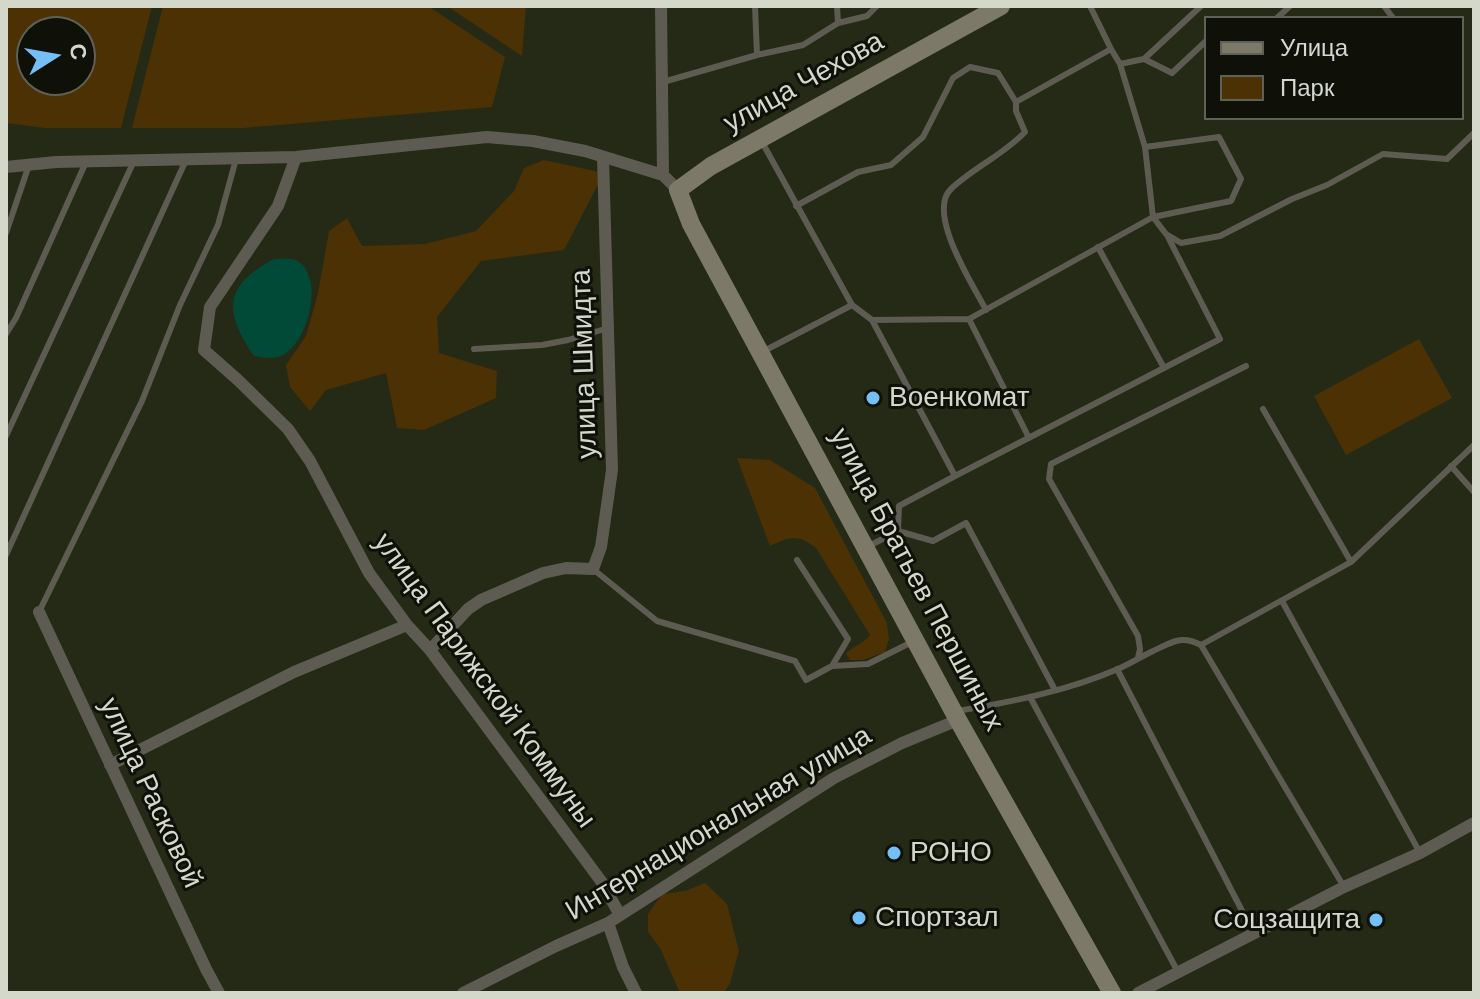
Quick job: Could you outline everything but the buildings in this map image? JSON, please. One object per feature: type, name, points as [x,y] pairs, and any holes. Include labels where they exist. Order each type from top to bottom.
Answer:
[{"type":"street","points":[[661,6],[663,175]]},
{"type":"street","name":"улица Чехова","points":[[678,190],[711,166],[1001,6]]},
{"type":"street","points":[[6,167],[296,157],[487,137],[533,141],[603,157],[663,175],[678,190]]},
{"type":"street","name":"улица Парижской Коммуны","points":[[296,157],[278,206],[210,307],[204,350],[288,429],[310,461],[369,573],[601,881],[620,915]]},
{"type":"street","name":"улица Шмидта","points":[[593,569],[601,547],[612,470],[603,157]]},
{"type":"street","name":"улица Братьев Першиных","points":[[678,190],[691,224],[956,715],[1112,993]]},
{"type":"street","points":[[430,650],[468,609],[481,600],[543,573],[566,568],[593,569]]},
{"type":"street","name":"улица Расковой","points":[[39,612],[219,993]]},
{"type":"street","points":[[110,765],[294,672],[407,625]]},
{"type":"street","name":"Интернациональная улица","points":[[463,993],[608,923],[834,778],[956,715]]},
{"type":"street","points":[[1138,993],[1474,823]]},
{"type":"street","points":[[608,923],[623,967],[636,993]]},
{"type":"lane","points":[[755,6],[757,55]]},
{"type":"lane","points":[[837,6],[838,23]]},
{"type":"lane","points":[[663,82],[803,45],[838,23],[867,16],[877,6]]},
{"type":"lane","points":[[898,531],[899,506],[1220,339],[1166,234],[1153,217],[1145,147],[1120,64],[1090,6]]},
{"type":"lane","points":[[1120,64],[1144,59],[1201,6]]},
{"type":"lane","points":[[1144,59],[1172,73],[1204,43]]},
{"type":"lane","points":[[1016,102],[1111,49]]},
{"type":"lane","points":[[796,206],[858,172],[891,165],[923,137],[953,78],[970,67],[998,73],[1016,102],[1016,111],[1025,132],[948,191],[943,204],[947,232],[986,310]]},
{"type":"lane","points":[[1166,234],[1181,243],[1220,236],[1292,199],[1327,185],[1383,154],[1447,159],[1474,133]]},
{"type":"lane","points":[[872,320],[969,319],[1153,217],[1231,201],[1241,179],[1219,137],[1145,147]]},
{"type":"lane","points":[[760,139],[852,305],[872,320],[955,476]]},
{"type":"lane","points":[[39,612],[142,401],[180,305],[218,225],[236,159]]},
{"type":"lane","points":[[6,555],[186,160]]},
{"type":"lane","points":[[6,436],[134,161]]},
{"type":"lane","points":[[6,334],[86,162]]},
{"type":"lane","points":[[6,233],[29,165]]},
{"type":"lane","points":[[1098,247],[1164,368]]},
{"type":"lane","points":[[761,353],[852,305]]},
{"type":"lane","points":[[969,319],[1029,438]]},
{"type":"lane","points":[[474,349],[542,345],[608,328]]},
{"type":"lane","points":[[1138,658],[1138,636],[1049,479],[1051,464],[1246,366]]},
{"type":"lane","points":[[1263,409],[1351,562]]},
{"type":"lane","points":[[1201,645],[1351,562],[1474,445]]},
{"type":"lane","points":[[1451,466],[1474,492]]},
{"type":"lane","points":[[867,547],[898,531],[933,541],[966,523],[1055,690]]},
{"type":"lane","points":[[797,560],[848,639],[832,666]]},
{"type":"lane","points":[[593,569],[657,621],[795,661],[806,680],[832,666],[868,664],[916,640]]},
{"type":"lane","points":[[1282,601],[1420,853]]},
{"type":"lane","points":[[956,715],[1055,690],[1117,669],[1177,640],[1189,639],[1201,645],[1344,887]]},
{"type":"lane","points":[[1117,669],[1253,933]]},
{"type":"lane","points":[[1030,697],[1178,972]]},
{"type":"green space","points":[[6,6],[152,6],[121,128],[45,128],[6,123]]},
{"type":"green space","points":[[163,6],[428,6],[505,57],[492,107],[243,128],[132,128]]},
{"type":"green space","points":[[447,6],[526,6],[522,56]]},
{"type":"green space","points":[[544,160],[604,173],[564,250],[481,261],[437,317],[439,353],[497,371],[496,398],[424,430],[397,428],[386,373],[326,390],[310,411],[290,387],[286,365],[306,336],[318,293],[329,231],[347,218],[362,246],[425,244],[476,231],[514,191],[524,168]]},
{"type":"green space","points":[[1419,339],[1452,398],[1346,455],[1314,396]]},
{"type":"green space","points":[[737,458],[770,460],[815,488],[887,623],[889,639],[885,652],[863,660],[850,660],[846,653],[870,635],[816,548],[794,538],[770,546]]},
{"type":"green space","points":[[705,883],[727,904],[739,951],[724,993],[680,993],[660,948],[648,932],[648,914],[662,894],[685,891]]},
{"type":"shaded area","points":[[274,259],[299,262],[307,271],[312,295],[306,323],[293,347],[281,356],[266,358],[254,356],[244,340],[237,326],[234,301],[245,279]]},
{"type":"place","name":"Военкомат","points":[[873,398]]},
{"type":"place","name":"РОНО","points":[[894,853]]},
{"type":"place","name":"Спортзал","points":[[859,918]]},
{"type":"place","name":"Соцзащита","points":[[1376,920]]}]
